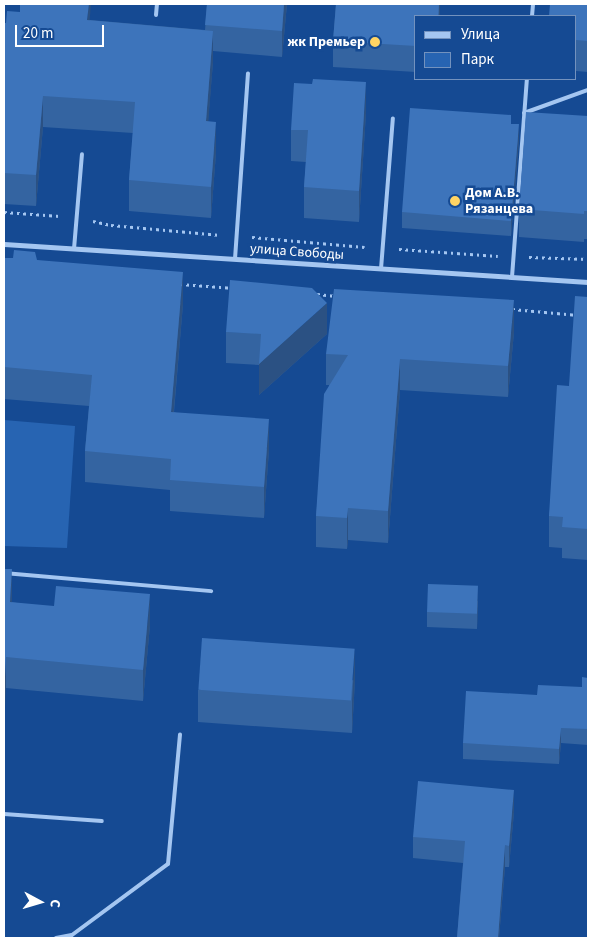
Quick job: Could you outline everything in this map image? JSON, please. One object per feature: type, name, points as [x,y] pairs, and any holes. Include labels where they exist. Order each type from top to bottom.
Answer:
[{"type":"street","name":"улица Свободы","points":[[4,244],[588,282]]},
{"type":"lane","points":[[156,15],[157,4]]},
{"type":"lane","points":[[235,259],[248,73]]},
{"type":"lane","points":[[512,277],[527,80]]},
{"type":"lane","points":[[524,113],[588,90]]},
{"type":"lane","points":[[381,269],[393,118]]},
{"type":"lane","points":[[74,249],[82,154]]},
{"type":"lane","points":[[4,573],[211,591]]},
{"type":"lane","points":[[56,938],[72,935],[168,864],[180,735]]},
{"type":"lane","points":[[4,814],[102,821]]},
{"type":"path","points":[[4,212],[77,218],[111,225],[383,248],[513,257],[588,259]]},
{"type":"path","points":[[172,284],[238,289]]},
{"type":"path","points":[[315,294],[344,296]]},
{"type":"path","points":[[510,309],[588,315]]},
{"type":"green space","points":[[4,420],[75,426],[67,548],[4,546]]},
{"type":"building","points":[[20,4],[89,4],[87,20],[213,31],[206,121],[216,122],[211,187],[129,180],[135,102],[43,96],[36,175],[4,173],[4,23],[6,23],[7,11],[20,12]]},
{"type":"building","points":[[207,4],[284,4],[282,31],[205,25]]},
{"type":"building","name":"жк Премьер","points":[[336,4],[439,4],[438,15],[414,15],[414,46],[333,41]]},
{"type":"building","points":[[550,4],[588,4],[588,41],[577,40],[577,15],[549,15]]},
{"type":"building","points":[[313,79],[366,82],[359,191],[304,187],[308,130],[291,130],[294,83],[312,84]]},
{"type":"building","name":"Дом А.В. Рязанцева","points":[[410,108],[511,115],[511,124],[519,124],[511,221],[402,212]]},
{"type":"building","points":[[526,112],[588,116],[588,211],[584,211],[584,214],[519,209]]},
{"type":"building","points":[[14,250],[35,252],[37,260],[183,272],[171,412],[269,419],[264,487],[170,480],[171,459],[85,451],[92,375],[4,367],[4,258],[13,258]]},
{"type":"building","points":[[230,280],[312,288],[327,303],[259,364],[261,334],[226,332]]},
{"type":"building","points":[[334,289],[514,300],[508,366],[400,359],[388,511],[348,508],[347,518],[316,516],[324,394],[348,355],[326,354]]},
{"type":"building","points":[[575,296],[588,297],[588,529],[562,527],[563,517],[549,516],[557,385],[569,386]]},
{"type":"building","points":[[4,569],[12,569],[10,602],[54,606],[56,586],[150,594],[143,670],[6,657],[4,698]]},
{"type":"building","points":[[428,584],[478,586],[477,614],[427,612]]},
{"type":"building","points":[[202,638],[355,649],[351,701],[198,690]]},
{"type":"building","points":[[582,677],[588,678],[588,729],[561,728],[559,749],[463,743],[466,691],[537,695],[538,685],[582,687]]},
{"type":"building","points":[[418,781],[514,790],[509,846],[505,845],[498,938],[457,938],[465,841],[413,837]]},
{"type":"place","name":"жк Премьер","points":[[375,42]]},
{"type":"place","name":"Дом А.В. Рязанцева","points":[[455,201]]}]
